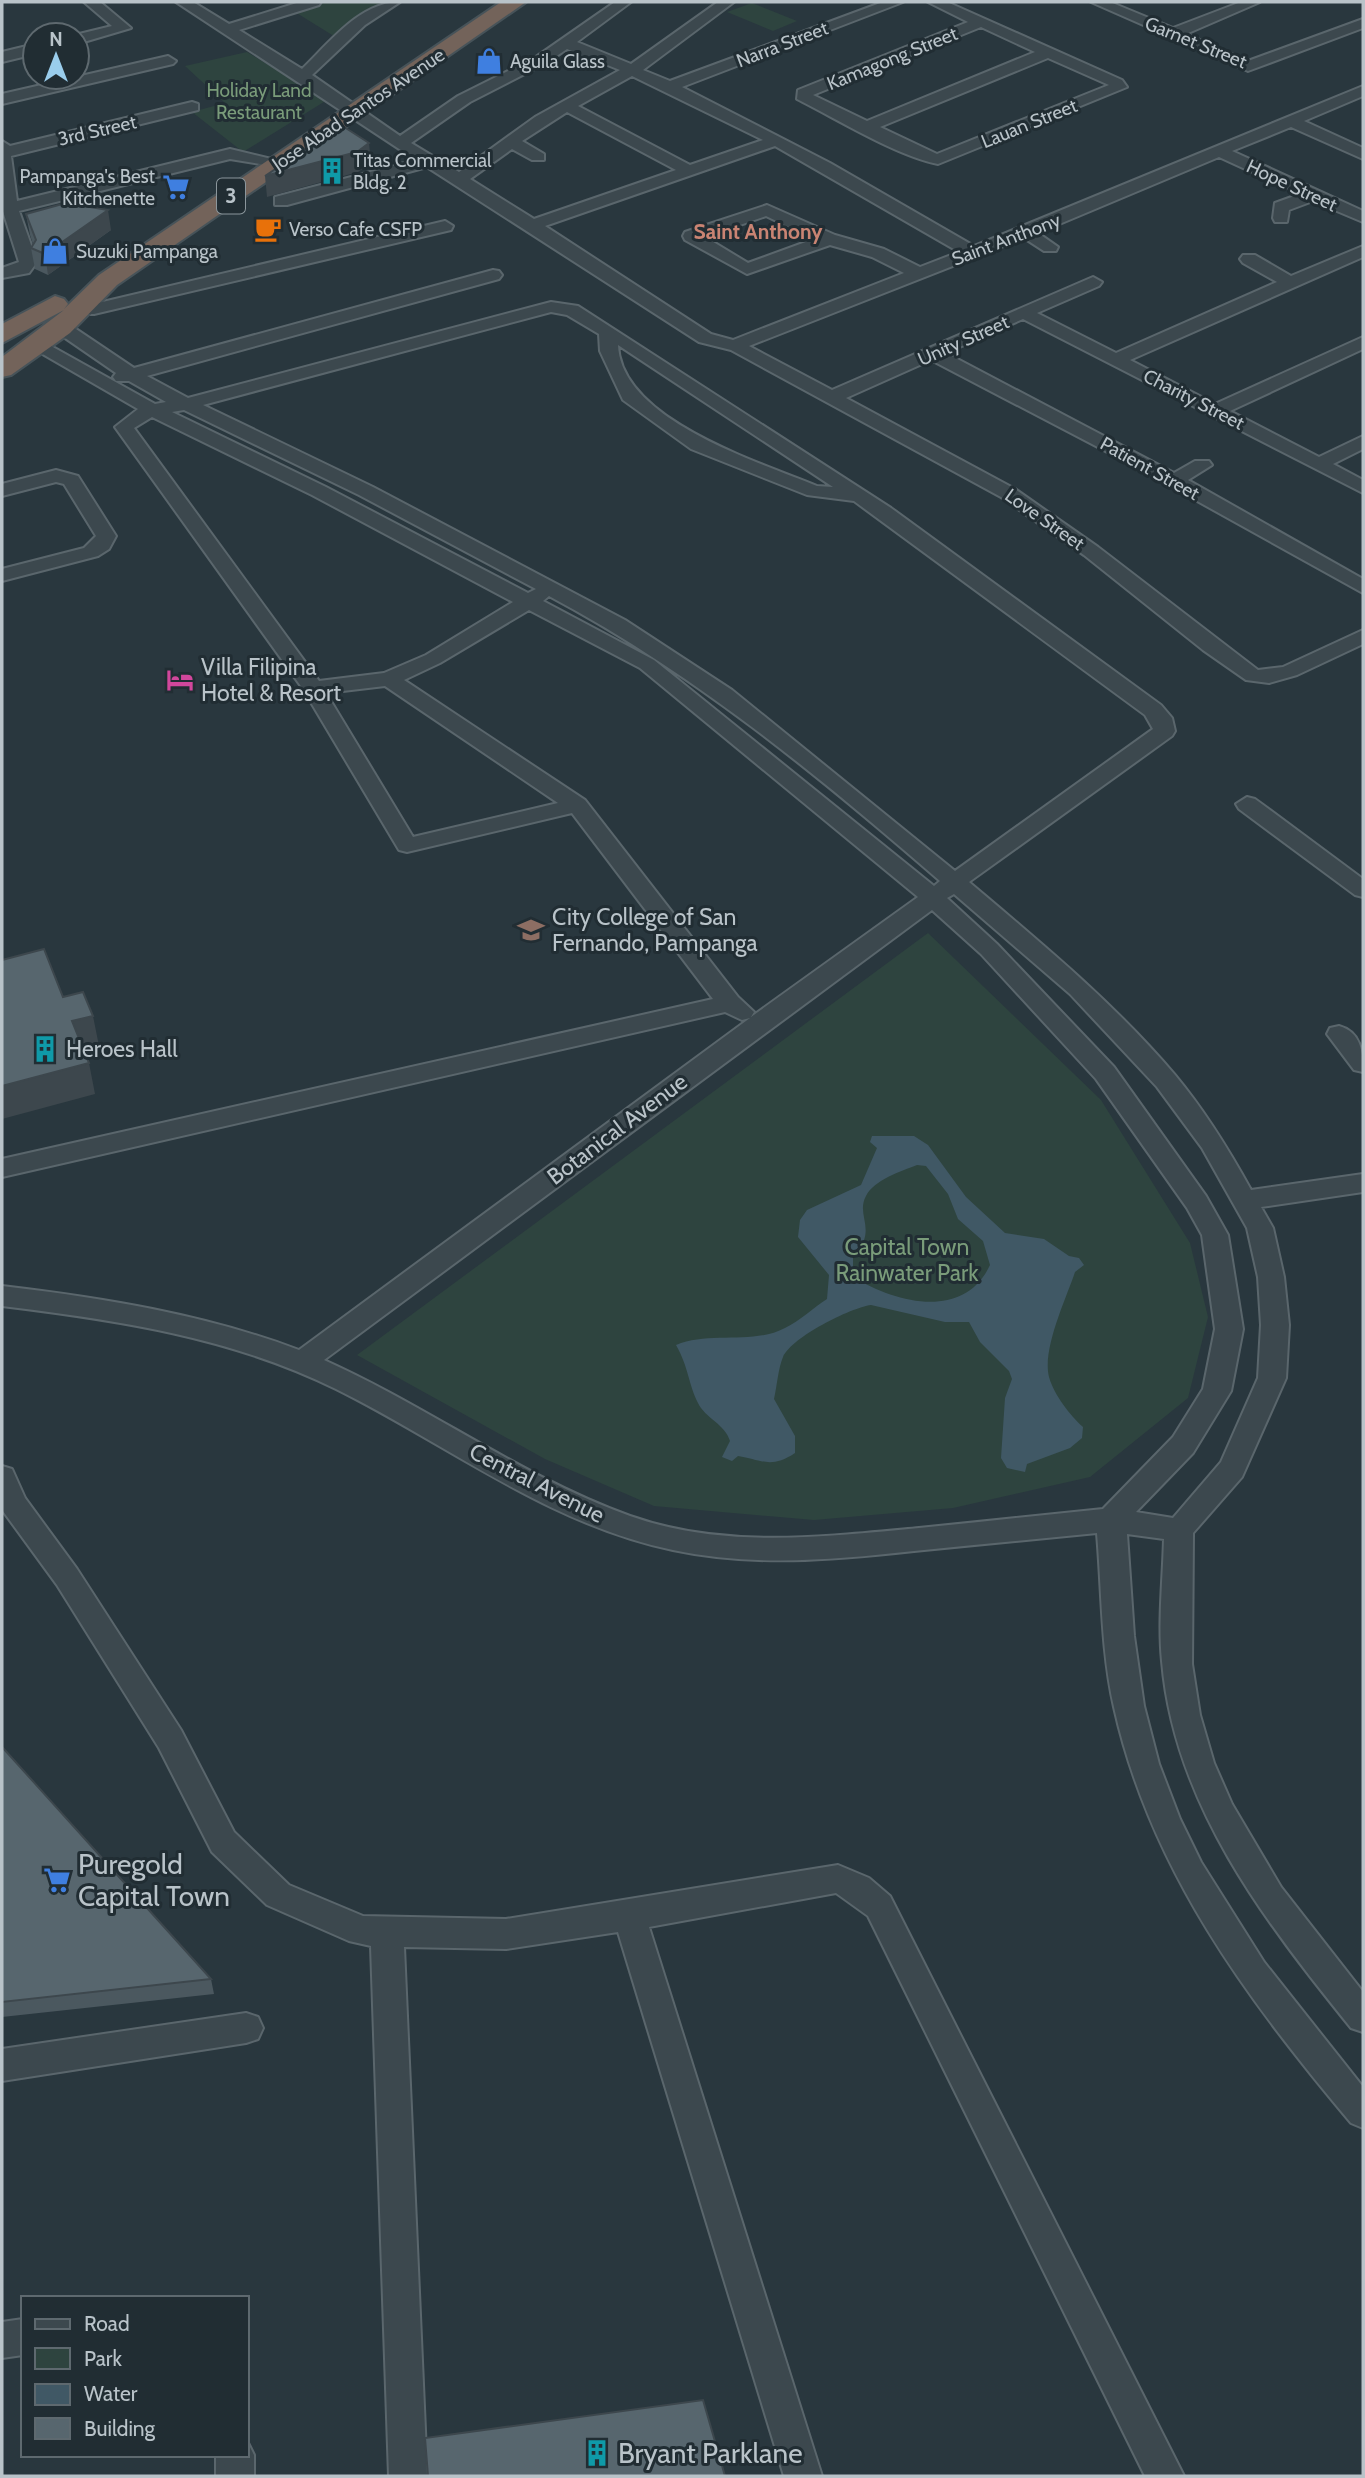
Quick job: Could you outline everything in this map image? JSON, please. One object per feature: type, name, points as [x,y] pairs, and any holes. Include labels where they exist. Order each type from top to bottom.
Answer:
[{"type":"highway","name":"Jose Abad Santos Avenue","points":[[350,108],[492,2]]},
{"type":"highway","name":"Jose Abad Santos Avenue","points":[[2,335],[35,318],[350,108],[515,2]]},
{"type":"highway","name":"Jose Abad Santos Avenue","points":[[2,369],[61,327],[108,280],[271,162]]},
{"type":"highway","name":"3","points":[[2,355],[108,280]]},
{"type":"highway","name":"3","points":[[2,342],[35,318]]},
{"type":"street","points":[[91,2],[124,28],[91,36]]},
{"type":"street","points":[[183,2],[303,76],[400,143],[532,225],[775,141]]},
{"type":"street","points":[[228,29],[314,2]]},
{"type":"street","points":[[303,76],[360,22],[393,2]]},
{"type":"street","points":[[400,143],[464,99],[541,60],[624,2]]},
{"type":"street","points":[[460,179],[567,106],[634,69],[727,2]]},
{"type":"street","points":[[847,2],[871,11]]},
{"type":"street","name":"Narra Street","points":[[669,87],[896,2]]},
{"type":"street","points":[[935,2],[1047,53]]},
{"type":"street","name":"Garnet Street","points":[[1098,2],[1248,66],[1256,65]]},
{"type":"street","points":[[1172,34],[1253,2]]},
{"type":"street","name":"Kamagong Street","points":[[803,93],[981,22]]},
{"type":"street","points":[[1256,65],[1363,23]]},
{"type":"street","points":[[567,43],[634,69],[775,141],[875,194],[972,252]]},
{"type":"street","points":[[2,57],[21,53]]},
{"type":"street","points":[[864,128],[1047,53]]},
{"type":"street","name":"Lauan Street","points":[[938,159],[1119,87],[1117,83],[1047,53]]},
{"type":"street","points":[[2,99],[168,61]]},
{"type":"street","points":[[1284,125],[1363,91]]},
{"type":"street","points":[[803,93],[803,96],[864,128],[938,159]]},
{"type":"street","points":[[567,106],[691,171]]},
{"type":"street","name":"3rd Street","points":[[2,149],[192,107]]},
{"type":"street","points":[[1284,125],[1363,154]]},
{"type":"street","name":"Saint Anthony","points":[[735,345],[1025,232],[1284,125]]},
{"type":"street","points":[[511,142],[538,157]]},
{"type":"street","points":[[2,149],[10,208],[28,262],[23,269],[2,274]]},
{"type":"street","name":"Hope Street","points":[[1221,152],[1363,217]]},
{"type":"street","points":[[10,208],[230,154],[271,162]]},
{"type":"street","points":[[281,201],[429,161]]},
{"type":"street","points":[[1281,218],[1281,207],[1313,195]]},
{"type":"street","points":[[829,239],[747,269],[691,236],[762,210],[829,239],[878,253],[918,273]]},
{"type":"street","name":"Love Street","points":[[532,225],[705,338],[719,344],[735,345],[1009,493],[1091,551],[1210,646],[1254,677],[1269,677],[1290,671],[1343,646]]},
{"type":"street","points":[[81,309],[94,309],[445,226]]},
{"type":"street","points":[[1025,232],[1049,247]]},
{"type":"street","points":[[1117,359],[1363,251]]},
{"type":"street","points":[[1249,259],[1291,283]]},
{"type":"street","points":[[104,383],[493,275]]},
{"type":"street","name":"Unity Street","points":[[832,397],[1093,282]]},
{"type":"street","points":[[577,805],[407,845],[313,688],[124,427],[132,418],[151,410],[187,404],[551,307],[572,310],[859,495]]},
{"type":"street","name":"Charity Street","points":[[1024,313],[1363,486]]},
{"type":"street","points":[[61,327],[130,374],[366,491],[618,624],[725,694],[1078,988],[1166,1081],[1212,1143],[1246,1200],[1259,1228],[1271,1277],[1275,1325],[1272,1378],[1232,1469],[1179,1530],[1177,1663],[1185,1718],[1199,1765],[1250,1869],[1286,1925],[1363,2017]]},
{"type":"street","points":[[607,332],[609,351],[629,396],[698,445],[814,491],[859,495]]},
{"type":"street","points":[[1215,411],[1363,342]]},
{"type":"street","points":[[36,345],[151,410],[319,491],[647,664],[856,831],[933,898],[1021,981],[1105,1073],[1171,1164],[1215,1235],[1229,1329],[1217,1391],[1183,1445],[1111,1520],[1128,1705],[1143,1762],[1170,1835],[1203,1897],[1244,1963],[1363,2112]]},
{"type":"street","name":"Patient Street","points":[[934,354],[1173,481],[1363,587]]},
{"type":"street","points":[[1321,463],[1363,442]]},
{"type":"street","points":[[1173,481],[1202,465]]},
{"type":"street","points":[[2,490],[56,475],[71,480],[106,536],[102,545],[91,552],[2,575]]},
{"type":"street","name":"Botanical Avenue","points":[[302,1362],[758,1024],[1164,731],[1164,724],[1153,710],[859,495]]},
{"type":"street","points":[[313,688],[389,679],[433,659],[549,589]]},
{"type":"street","points":[[1343,646],[1363,636]]},
{"type":"street","points":[[1343,646],[1363,659]]},
{"type":"street","points":[[389,679],[577,805],[729,1003],[758,1024]]},
{"type":"street","points":[[1247,804],[1363,890]]},
{"type":"street","points":[[2,1168],[729,1003]]},
{"type":"street","points":[[1339,1034],[1363,1064]]},
{"type":"street","points":[[1246,1200],[1363,1182]]},
{"type":"street","name":"Central Avenue","points":[[2,1296],[108,1310],[199,1329],[302,1362],[345,1381],[567,1503],[624,1526],[678,1540],[729,1548],[822,1549],[1111,1520],[1179,1530]]},
{"type":"street","points":[[2,1477],[13,1503],[67,1577],[170,1739],[223,1842],[278,1895],[361,1931],[387,1932],[506,1934],[629,1916],[801,1883],[838,1879],[858,1888],[879,1906],[1165,2476]]},
{"type":"street","points":[[629,1916],[803,2476]]},
{"type":"street","points":[[387,1932],[408,2476]]},
{"type":"street","points":[[2,2065],[246,2028]]},
{"type":"street","points":[[2,2340],[21,2337]]},
{"type":"street","points":[[235,2457],[236,2476]]},
{"type":"green space","points":[[327,2],[385,2],[357,19],[337,38],[295,12]]},
{"type":"green space","points":[[752,3],[797,21],[773,31],[727,12]]},
{"type":"green space","name":"Holiday Land Restaurant","points":[[247,52],[327,100],[243,152],[192,112],[225,103],[185,66]]},
{"type":"green space","name":"Capital Town Rainwater Park","points":[[928,933],[1101,1100],[1190,1243],[1208,1317],[1188,1398],[1090,1477],[953,1508],[814,1520],[654,1506],[545,1459],[357,1355]]},
{"type":"water","points":[[872,1136],[914,1136],[928,1145],[966,1197],[1005,1233],[1044,1239],[1069,1256],[1079,1258],[1084,1265],[1075,1272],[1061,1310],[1052,1339],[1048,1366],[1055,1391],[1083,1427],[1082,1438],[1070,1448],[1027,1464],[1025,1472],[1007,1468],[1001,1458],[1005,1398],[1012,1379],[1009,1371],[980,1342],[969,1322],[945,1322],[871,1305],[822,1325],[798,1341],[783,1357],[774,1399],[795,1436],[795,1453],[773,1462],[738,1456],[732,1461],[722,1457],[730,1441],[724,1430],[698,1403],[676,1345],[703,1339],[773,1333],[796,1322],[827,1299],[829,1275],[798,1237],[800,1220],[807,1210],[861,1185],[877,1148],[870,1142]],"holes":[[[917,1165],[926,1166],[948,1194],[958,1219],[983,1241],[990,1265],[978,1283],[964,1294],[947,1300],[928,1302],[889,1294],[853,1277],[853,1257],[861,1247],[866,1231],[863,1210],[866,1196],[875,1185],[888,1177]]]},
{"type":"building","points":[[341,125],[369,143],[357,152],[265,176]]},
{"type":"building","points":[[66,203],[108,210],[45,254],[31,248],[36,240],[26,214]]},
{"type":"building","name":"Heroes Hall","points":[[44,949],[63,997],[83,992],[93,1016],[72,1021],[89,1063],[2,1086],[2,960]]},
{"type":"building","name":"Puregold Capital Town","points":[[3,1748],[211,1979],[2,2002]]},
{"type":"building","points":[[703,2400],[725,2476],[428,2476],[425,2438]]},
{"type":"place","name":"Aguila Glass","points":[[489,61]]},
{"type":"place","name":"Titas Commercial Bldg. 2","points":[[332,171]]},
{"type":"place","name":"Pampanga's Best Kitchenette","points":[[176,187]]},
{"type":"place","name":"Verso Cafe CSFP","points":[[268,229]]},
{"type":"place","name":"Suzuki Pampanga","points":[[55,251]]},
{"type":"place","name":"Villa Filipina Hotel & Resort","points":[[180,680]]},
{"type":"place","name":"City College of San Fernando, Pampanga","points":[[531,930]]},
{"type":"place","name":"Heroes Hall","points":[[45,1049]]},
{"type":"place","name":"Puregold Capital Town","points":[[57,1880]]},
{"type":"place","name":"Bryant Parklane","points":[[597,2453]]},
{"type":"district","name":"Saint Anthony","points":[[758,232]]}]
